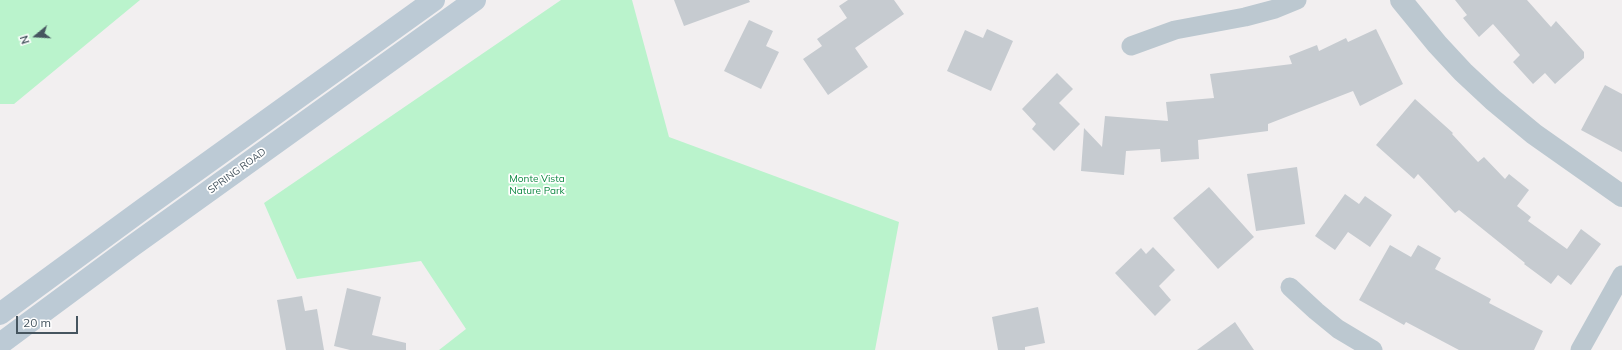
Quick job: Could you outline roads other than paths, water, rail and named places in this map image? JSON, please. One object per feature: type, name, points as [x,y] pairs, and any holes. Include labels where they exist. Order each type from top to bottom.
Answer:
[{"type":"main road","points":[[0,314],[155,200],[434,0]]},
{"type":"main road","name":"SPRING ROAD","points":[[0,344],[131,246],[475,0]]},
{"type":"street","points":[[1131,46],[1175,30],[1245,18],[1275,9],[1297,0]]},
{"type":"street","points":[[1401,0],[1442,50],[1493,100],[1534,134],[1622,196]]},
{"type":"street","points":[[1580,350],[1622,275]]},
{"type":"street","points":[[1290,287],[1338,329],[1372,350]]},
{"type":"park label","name":"Monte Vista Nature Park","points":[[537,184]]}]
